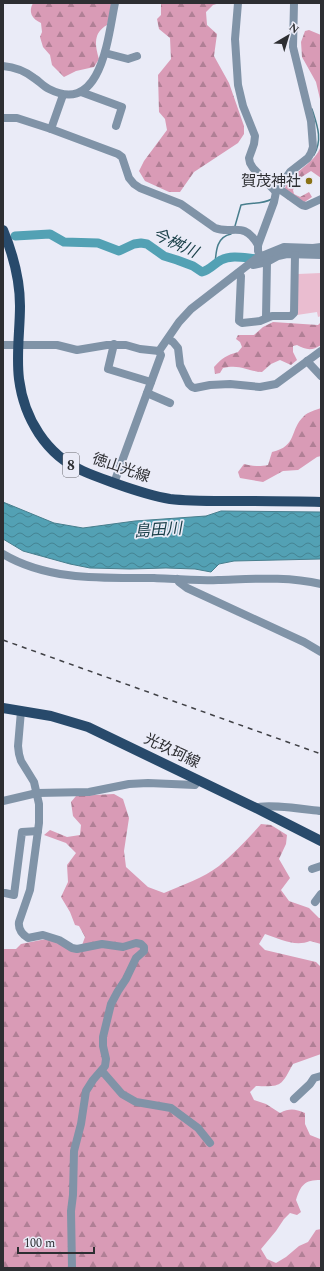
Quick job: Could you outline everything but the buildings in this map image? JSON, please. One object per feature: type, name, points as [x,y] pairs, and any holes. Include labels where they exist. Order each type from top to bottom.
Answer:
[{"type":"main road","name":"徳山光線","points":[[3,230],[12,253],[19,288],[20,305],[15,344],[21,394],[26,410],[34,427],[44,441],[55,452],[69,463],[83,471],[114,483],[170,499],[321,502]]},
{"type":"main road","name":"光玖珂線","points":[[3,708],[65,720],[88,727],[285,822],[321,841]]},
{"type":"street","points":[[3,66],[18,69],[33,77],[49,89],[63,95],[81,92],[87,89],[99,70],[105,53],[115,3]]},
{"type":"street","points":[[238,3],[236,39],[238,85],[243,106],[255,136],[249,158],[250,163],[253,168],[277,190],[302,205],[306,206],[321,199]]},
{"type":"street","points":[[260,256],[258,245],[277,190],[290,172],[308,158],[313,147],[312,121],[293,47],[294,3]]},
{"type":"street","points":[[105,53],[128,59],[137,56]]},
{"type":"street","points":[[81,92],[122,107],[116,126]]},
{"type":"street","points":[[51,129],[63,95]]},
{"type":"street","points":[[3,118],[17,118],[118,154],[122,157],[130,178],[140,188],[181,204],[215,228],[220,230],[239,229],[246,231],[258,245]]},
{"type":"street","points":[[114,483],[161,355],[160,351],[179,322],[191,309],[260,256],[284,247],[321,247]]},
{"type":"street","points":[[251,263],[253,265],[267,262],[278,256],[287,254],[321,255]]},
{"type":"street","points":[[238,273],[241,276],[239,321],[242,323],[260,320],[266,317],[291,316],[294,313],[295,255]]},
{"type":"street","points":[[266,317],[267,262]]},
{"type":"street","points":[[168,338],[174,342],[178,348],[180,365],[189,384],[195,388],[210,385],[230,384],[260,387],[269,386],[280,382],[321,351]]},
{"type":"street","points":[[3,344],[43,346],[57,345],[77,350],[114,344],[160,351]]},
{"type":"street","points":[[114,344],[108,369],[150,382]]},
{"type":"street","points":[[307,361],[321,376]]},
{"type":"street","points":[[147,394],[170,403]]},
{"type":"street","points":[[3,554],[30,566],[67,575],[114,579],[219,580],[259,578],[293,580],[321,584]]},
{"type":"street","points":[[177,579],[187,588],[304,642],[321,652]]},
{"type":"street","points":[[21,711],[18,746],[19,754],[21,761],[34,782],[39,804],[38,831],[30,890],[18,926],[20,930],[24,936],[28,938],[43,935],[59,940],[72,948],[78,949],[102,944],[123,947],[136,943],[141,944],[144,947],[144,951],[134,962],[111,1004],[102,1046],[106,1059],[105,1066],[86,1091],[81,1124],[74,1151],[71,1211],[72,1268]]},
{"type":"street","points":[[3,801],[37,793],[90,792],[129,784],[148,783],[195,785],[199,780]]},
{"type":"street","points":[[256,808],[260,806],[321,811]]},
{"type":"street","points":[[285,822],[287,811],[291,808]]},
{"type":"street","points":[[5,893],[14,895],[22,832],[38,831]]},
{"type":"street","points":[[312,869],[321,866]]},
{"type":"street","points":[[315,902],[321,894]]},
{"type":"street","points":[[102,1071],[122,1094],[136,1102],[171,1108],[198,1128],[210,1143]]},
{"type":"street","points":[[294,1099],[310,1084],[314,1078],[321,1076]]},
{"type":"shaded area","points":[[321,273],[321,316],[318,317],[317,312],[297,315],[298,274]]},
{"type":"green space","points":[[33,3],[113,3],[107,25],[102,28],[97,36],[96,44],[99,59],[94,67],[76,71],[64,77],[52,65],[50,55],[43,47],[40,37],[42,32],[41,23],[33,17],[31,12]]},
{"type":"green space","points":[[161,3],[220,3],[213,5],[206,12],[207,25],[217,34],[214,56],[229,83],[244,126],[244,134],[238,143],[194,172],[180,192],[169,192],[145,181],[139,171],[144,161],[167,130],[165,119],[159,112],[158,75],[171,59],[170,38],[159,29],[157,19],[161,15]]},
{"type":"green space","points":[[309,30],[321,35],[321,127],[320,99],[316,82],[302,57],[301,42],[305,31]]},
{"type":"green space","points":[[321,145],[321,178],[311,171],[300,178],[293,190],[294,194],[300,197],[309,192],[312,197],[303,203],[294,198],[288,200],[283,195],[290,180],[314,158]]},
{"type":"green space","points":[[273,322],[318,325],[321,322],[321,345],[309,349],[297,345],[293,346],[293,352],[297,360],[291,365],[280,360],[271,364],[262,372],[239,367],[229,367],[223,368],[220,373],[215,374],[214,367],[217,364],[225,357],[238,352],[242,347],[240,342],[236,339],[238,335],[254,335],[263,327]]},
{"type":"green space","points":[[321,408],[321,456],[317,457],[298,470],[283,471],[263,482],[240,478],[238,472],[244,464],[256,466],[268,465],[272,452],[286,446],[290,442],[299,421],[310,412]]},
{"type":"green space","points":[[114,794],[123,799],[129,818],[124,851],[126,867],[148,887],[164,893],[200,878],[219,866],[241,846],[261,824],[271,825],[287,835],[286,844],[279,859],[290,878],[281,890],[289,901],[309,908],[319,918],[321,918],[321,944],[310,941],[304,943],[293,943],[265,934],[259,944],[265,950],[316,962],[321,967],[321,1054],[293,1064],[286,1077],[280,1084],[271,1086],[256,1086],[250,1092],[254,1100],[266,1104],[280,1113],[287,1110],[292,1110],[305,1113],[305,1124],[310,1135],[320,1139],[321,1138],[321,1180],[315,1180],[304,1184],[296,1200],[301,1212],[297,1215],[290,1213],[261,1249],[267,1259],[276,1263],[299,1246],[308,1242],[316,1230],[321,1229],[321,1268],[3,1268],[3,951],[4,949],[16,949],[21,944],[46,939],[81,948],[85,937],[79,926],[75,925],[70,912],[61,897],[68,882],[67,865],[76,853],[66,843],[44,835],[50,830],[67,837],[80,835],[81,825],[73,816],[71,802],[76,796]]},
{"type":"water","name":"島田川","points":[[3,502],[54,523],[83,528],[135,521],[206,516],[221,511],[321,512],[321,559],[234,561],[219,564],[211,572],[195,569],[166,568],[90,568],[23,551],[3,539]]},
{"type":"waterway","points":[[312,109],[319,138],[314,155]]},
{"type":"waterway","points":[[235,226],[241,205],[264,202],[272,199]]},
{"type":"waterway","name":"今桝川","points":[[15,236],[50,234],[64,242],[98,243],[119,251],[134,244],[147,244],[164,256],[193,266],[202,272],[221,260],[230,257],[261,259]]},
{"type":"waterway","points":[[215,265],[218,246],[222,238],[231,234]]},
{"type":"railway","points":[[3,640],[321,754]]},
{"type":"place","name":"賀茂神社","points":[[309,181]]}]
